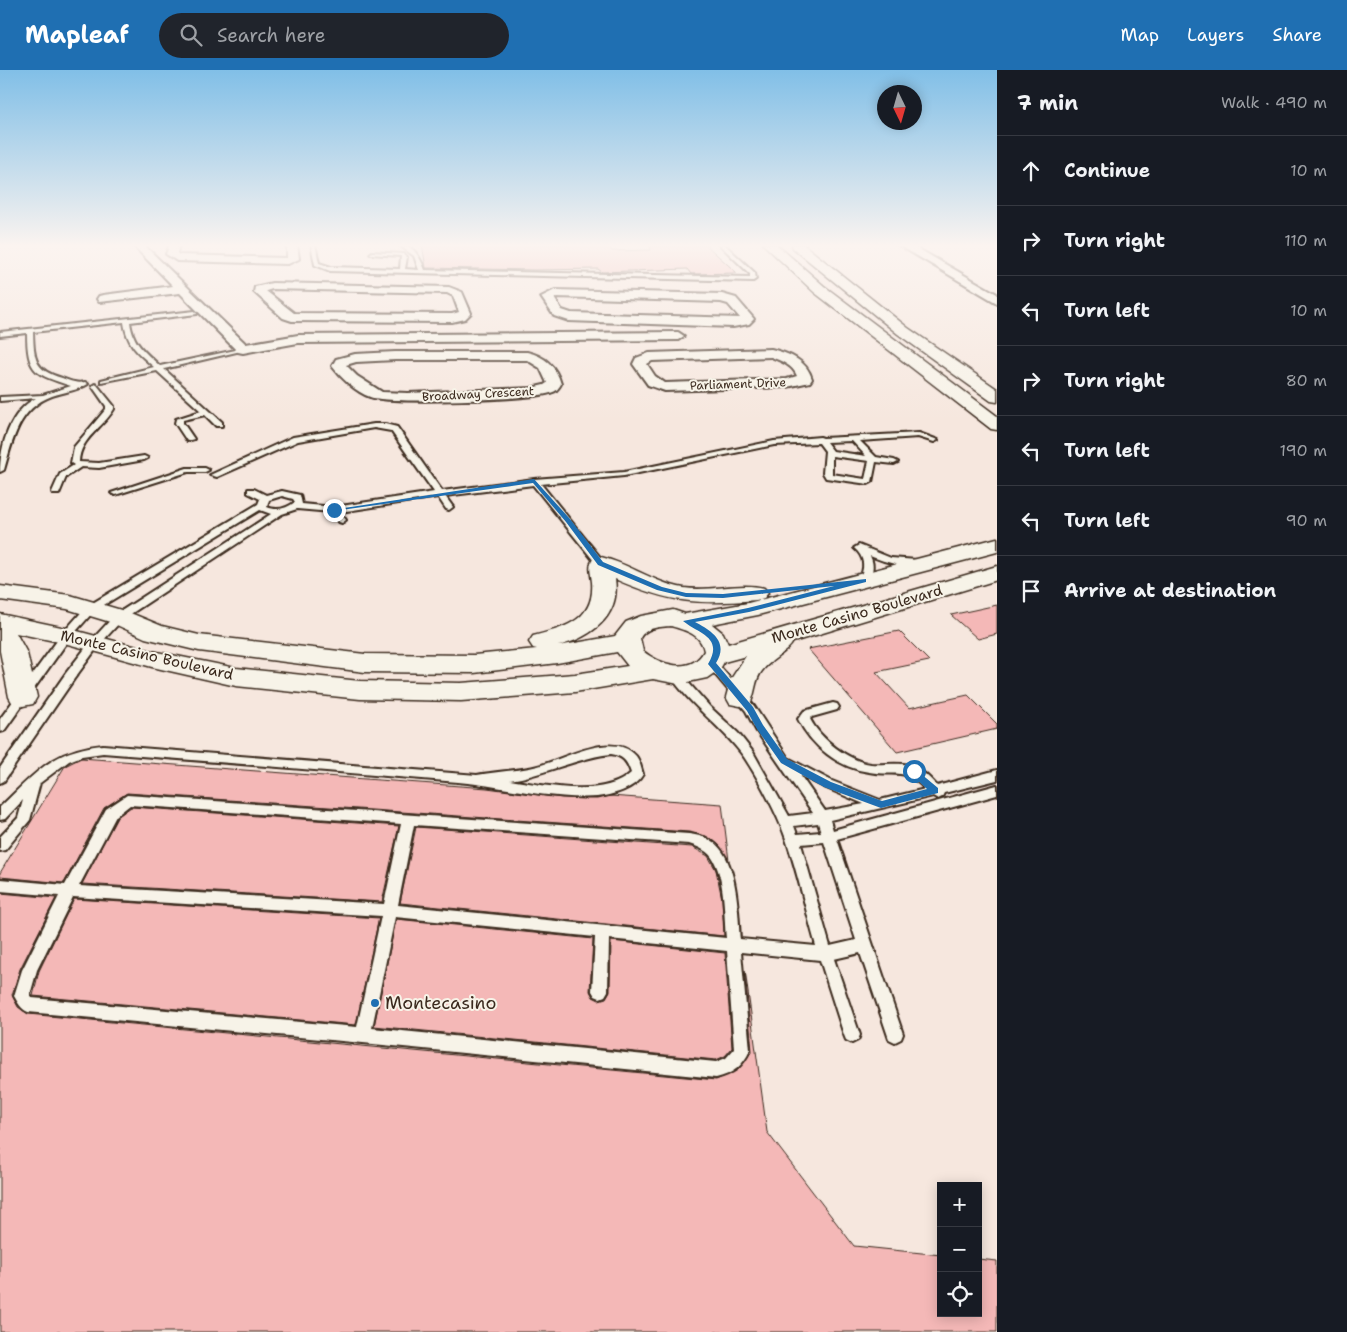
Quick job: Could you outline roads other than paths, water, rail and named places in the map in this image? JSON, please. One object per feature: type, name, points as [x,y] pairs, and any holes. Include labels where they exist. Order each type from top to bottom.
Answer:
[{"type":"street","points":[[195,303],[243,349],[298,339],[678,336]]},
{"type":"street","points":[[272,303],[292,317],[384,318],[452,318],[461,316],[465,312],[461,303]]},
{"type":"street","points":[[551,303],[558,313],[565,316],[732,323],[746,321],[748,319],[734,303]]},
{"type":"street","points":[[837,303],[997,425]]},
{"type":"street","points":[[867,303],[903,331],[997,397]]},
{"type":"street","points":[[384,318],[390,338],[402,356]]},
{"type":"street","points":[[398,318],[404,338],[402,356]]},
{"type":"street","points":[[648,320],[684,356]]},
{"type":"street","points":[[662,320],[700,355]]},
{"type":"street","name":"Parliament Drive","points":[[766,353],[779,355],[785,357],[800,369],[805,379],[787,383],[665,387],[654,383],[644,372],[640,364],[641,361],[649,357],[684,356],[766,353]]},
{"type":"street","name":"Broadway Crescent","points":[[402,356],[527,356],[544,363],[554,384],[549,389],[531,392],[418,397],[382,396],[367,389],[339,366],[341,362],[350,358],[402,356]]},
{"type":"street","name":"Monte Casino Boulevard","points":[[687,621],[749,610],[997,545]]},
{"type":"street","points":[[601,564],[660,589],[686,595],[723,596],[863,580]]},
{"type":"street","points":[[296,656],[458,650],[523,645],[561,639],[577,632],[595,617],[602,603],[604,584],[601,564]]},
{"type":"street","name":"Monte Casino Boulevard","points":[[714,660],[811,627],[997,573]]},
{"type":"street","name":"Monte Casino Boulevard","points":[[0,593],[70,602],[119,617],[154,632],[199,643],[365,663],[474,664],[557,655],[627,642]]},
{"type":"street","points":[[658,618],[687,621],[707,632],[714,639],[717,647],[714,660],[697,672],[664,672],[646,667],[632,655],[627,642],[629,634],[636,627],[658,618]]},
{"type":"street","name":"Monte Casino Boulevard","points":[[0,622],[95,643],[152,659],[236,677],[360,690],[462,692],[575,683],[664,672]]},
{"type":"street","points":[[0,627],[14,653],[23,697]]},
{"type":"street","points":[[740,697],[742,683],[754,662],[772,647],[811,627]]},
{"type":"lane","points":[[0,334],[195,314]]},
{"type":"lane","points":[[127,321],[129,336],[134,343],[158,369],[219,424]]},
{"type":"lane","points":[[30,332],[29,354],[37,370],[82,385],[96,386],[103,381],[243,349]]},
{"type":"lane","points":[[0,470],[10,434],[20,415],[37,399],[82,385],[93,379],[103,381]]},
{"type":"lane","points":[[79,465],[74,460],[81,443],[110,409],[96,386]]},
{"type":"lane","points":[[0,398],[48,395]]},
{"type":"lane","points":[[190,438],[179,422],[180,419],[206,412]]},
{"type":"lane","points":[[214,475],[296,439],[374,426],[385,426],[394,429],[449,507]]},
{"type":"lane","points":[[0,778],[95,643],[119,617],[279,512],[296,506],[334,510],[534,481],[624,474],[774,443],[920,435],[934,440]]},
{"type":"lane","points":[[853,438],[873,459]]},
{"type":"lane","points":[[820,439],[828,448],[827,473],[829,476],[869,481],[873,459]]},
{"type":"lane","points":[[828,453],[894,462]]},
{"type":"lane","points":[[56,492],[63,476],[79,465],[110,464],[144,458]]},
{"type":"lane","points":[[115,493],[187,470],[205,470]]},
{"type":"lane","points":[[534,481],[568,520],[601,564]]},
{"type":"lane","points":[[251,491],[263,501],[267,510],[279,512]]},
{"type":"lane","points":[[0,728],[66,636],[90,609],[276,494],[288,493],[297,497],[299,500],[296,506]]},
{"type":"lane","points":[[334,510],[342,520]]},
{"type":"lane","points":[[863,580],[870,569],[860,548],[889,561],[928,562]]},
{"type":"lane","points":[[714,660],[750,709],[760,727],[823,818],[895,1034]]},
{"type":"lane","points":[[664,672],[734,736],[750,755],[786,822],[793,840],[825,954],[852,1035]]},
{"type":"lane","points":[[833,707],[808,714],[804,719],[809,729],[839,757],[856,766],[868,768],[907,768],[920,776],[946,804]]},
{"type":"lane","points":[[0,815],[48,768],[59,760],[77,753],[103,748],[479,779],[544,789],[594,792],[609,790],[622,785],[638,774],[636,765],[631,757],[620,750],[608,749],[540,770],[479,779]]},
{"type":"lane","points":[[784,761],[828,784],[881,805]]},
{"type":"lane","points":[[786,822],[823,818],[997,775]]},
{"type":"lane","points":[[0,846],[24,820],[34,783]]},
{"type":"lane","points":[[793,840],[830,836],[997,790]]},
{"type":"lane","points":[[127,800],[409,819],[689,839],[704,843],[720,859],[729,891],[740,1004],[742,1050],[736,1062],[727,1068],[716,1070],[363,1035],[28,1005],[22,996],[25,982],[92,848],[111,813],[127,800]]},
{"type":"lane","points":[[363,1035],[409,819]]},
{"type":"lane","points":[[0,885],[70,892],[390,911],[602,932],[733,938],[825,954],[865,945]]},
{"type":"lane","points":[[600,991],[602,932]]},
{"type":"place","name":"Montecasino","points":[[375,1003]]}]
